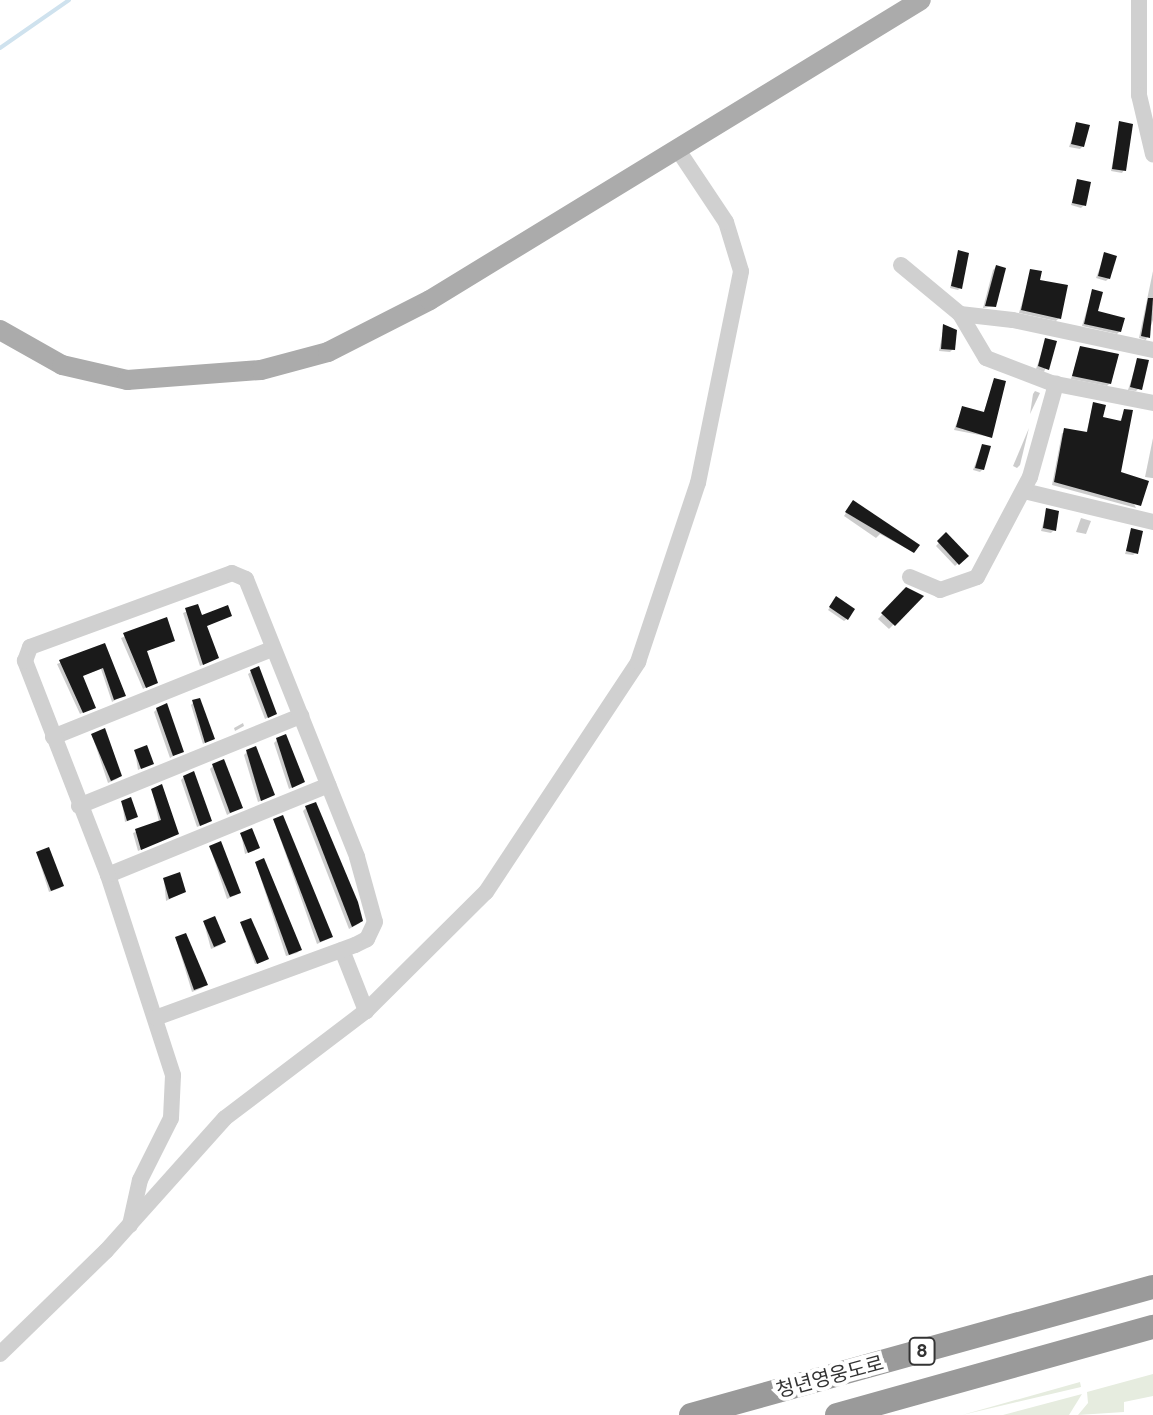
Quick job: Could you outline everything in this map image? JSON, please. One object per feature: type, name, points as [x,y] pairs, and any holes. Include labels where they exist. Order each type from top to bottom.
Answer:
[{"type":"highway","name":"청년영웅도로","points":[[691,1415],[1153,1287]]},
{"type":"highway","name":"청년영웅도로","points":[[837,1415],[1153,1327]]},
{"type":"main road","points":[[0,330],[62,365],[127,380],[215,376],[304,359],[384,327],[921,0]]},
{"type":"street","points":[[1139,0],[1139,95],[1153,154]]},
{"type":"street","points":[[0,1354],[130,1225],[238,1105],[366,1011],[434,948],[507,865],[638,662],[698,483],[741,271],[726,222],[678,150]]},
{"type":"street","points":[[901,265],[960,314],[986,358],[1056,384],[1153,403]]},
{"type":"street","points":[[960,314],[1013,320],[1153,350]]},
{"type":"street","points":[[910,577],[940,590],[977,577],[1024,491],[1056,384]]},
{"type":"street","points":[[1024,491],[1153,522]]},
{"type":"street","points":[[130,1225],[140,1180],[171,1118],[174,1095],[156,1018],[108,875],[25,661],[30,647],[224,573],[246,579],[367,885],[375,922],[367,939],[342,950],[156,1018]]},
{"type":"street","points":[[53,737],[272,649]]},
{"type":"street","points":[[79,806],[301,716]]},
{"type":"street","points":[[108,875],[328,785]]},
{"type":"street","points":[[342,950],[366,1011]]},
{"type":"shaded area","points":[[1153,1374],[1153,1396],[1124,1402],[1124,1412],[1078,1415],[1088,1403],[1087,1392]]},
{"type":"shaded area","points":[[1080,1382],[1081,1387],[962,1415]]},
{"type":"shaded area","points":[[1082,1394],[1069,1415],[1003,1415]]},
{"type":"building","points":[[1119,121],[1133,124],[1126,171],[1112,169]]},
{"type":"building","points":[[1076,122],[1090,125],[1084,147],[1071,144]]},
{"type":"building","points":[[1077,179],[1091,182],[1086,206],[1072,203]]},
{"type":"building","points":[[958,250],[969,253],[962,289],[951,286]]},
{"type":"building","points":[[1104,252],[1117,256],[1110,279],[1098,276]]},
{"type":"building","points":[[996,265],[1006,268],[996,307],[985,306]]},
{"type":"building","points":[[1030,269],[1042,271],[1040,280],[1068,285],[1061,319],[1021,310]]},
{"type":"building","points":[[1092,289],[1103,292],[1098,311],[1125,318],[1121,332],[1084,324]]},
{"type":"building","points":[[1148,298],[1153,298],[1150,338],[1141,336]]},
{"type":"building","points":[[943,324],[957,330],[955,350],[941,349]]},
{"type":"building","points":[[1045,338],[1057,341],[1049,370],[1038,366]]},
{"type":"building","points":[[1080,346],[1119,354],[1111,384],[1072,376]]},
{"type":"building","points":[[1137,358],[1149,360],[1142,390],[1130,387]]},
{"type":"building","points":[[994,378],[1006,381],[992,438],[956,427],[962,406],[984,412]]},
{"type":"building","points":[[1093,402],[1106,405],[1103,417],[1121,421],[1124,409],[1133,410],[1121,472],[1149,481],[1141,506],[1054,482],[1064,428],[1087,432]]},
{"type":"building","points":[[982,444],[991,446],[984,470],[975,468]]},
{"type":"building","points":[[853,500],[920,545],[914,553],[845,512]]},
{"type":"building","points":[[1046,508],[1059,511],[1056,531],[1043,528]]},
{"type":"building","points":[[1131,528],[1143,531],[1138,554],[1126,551]]},
{"type":"building","points":[[946,532],[969,556],[959,565],[937,541]]},
{"type":"building","points":[[906,587],[924,596],[895,626],[881,613]]},
{"type":"building","points":[[836,596],[855,609],[848,620],[829,607]]},
{"type":"building","points":[[198,604],[202,615],[228,605],[232,616],[207,626],[219,658],[203,665],[185,608]]},
{"type":"building","points":[[167,617],[175,641],[147,651],[158,683],[146,688],[123,633]]},
{"type":"building","points":[[105,643],[126,696],[114,700],[103,668],[83,676],[96,708],[83,713],[59,660]]},
{"type":"building","points":[[259,666],[277,714],[268,718],[250,670]]},
{"type":"building","points":[[200,698],[215,739],[205,743],[192,700]]},
{"type":"building","points":[[167,703],[184,752],[173,756],[156,708]]},
{"type":"building","points":[[105,728],[122,776],[111,781],[91,734]]},
{"type":"building","points":[[286,734],[305,782],[292,788],[276,738]]},
{"type":"building","points":[[147,745],[154,764],[141,769],[134,750]]},
{"type":"building","points":[[256,746],[275,795],[261,801],[246,750]]},
{"type":"building","points":[[224,759],[243,808],[230,813],[212,764]]},
{"type":"building","points":[[194,771],[212,821],[200,826],[183,776]]},
{"type":"building","points":[[162,784],[179,834],[141,850],[135,829],[161,820],[151,789]]},
{"type":"building","points":[[131,797],[138,817],[127,821],[121,801]]},
{"type":"building","points":[[316,802],[358,902],[363,921],[352,927],[305,806]]},
{"type":"building","points":[[283,815],[333,937],[320,942],[273,819]]},
{"type":"building","points":[[252,828],[260,848],[248,853],[240,833]]},
{"type":"building","points":[[221,841],[241,893],[230,897],[209,846]]},
{"type":"building","points":[[49,847],[64,886],[51,891],[36,852]]},
{"type":"building","points":[[264,858],[302,950],[289,955],[255,862]]},
{"type":"building","points":[[180,872],[186,892],[169,899],[163,878]]},
{"type":"building","points":[[215,916],[226,942],[214,947],[203,921]]},
{"type":"building","points":[[251,918],[269,959],[257,964],[240,922]]},
{"type":"building","points":[[186,933],[208,985],[194,990],[175,937]]},
{"type":"waterway","points":[[0,48],[69,0]]}]
